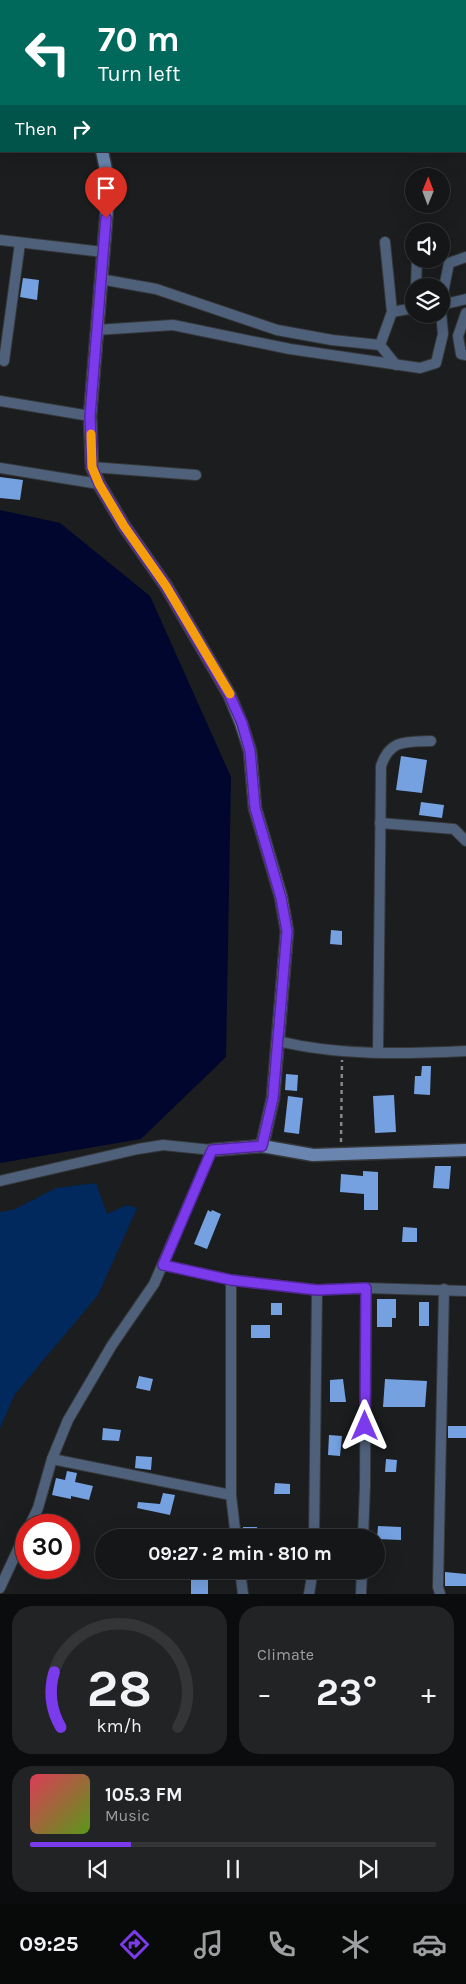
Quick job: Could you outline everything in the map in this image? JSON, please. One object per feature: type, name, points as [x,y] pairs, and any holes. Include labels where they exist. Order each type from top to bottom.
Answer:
[{"type":"street","points":[[102,152],[110,184],[100,279],[90,416],[92,467],[99,484],[124,526],[166,586],[229,694],[242,723],[250,751],[255,808],[281,898],[287,931],[273,1098],[262,1146]]},
{"type":"street","points":[[0,240],[104,252]]},
{"type":"street","points":[[380,345],[392,312],[385,242]]},
{"type":"street","points":[[4,361],[20,243]]},
{"type":"street","points":[[446,278],[449,263],[466,257]]},
{"type":"street","points":[[100,279],[156,289],[277,330],[332,340],[380,345],[396,365]]},
{"type":"street","points":[[450,302],[466,299]]},
{"type":"street","points":[[392,312],[405,310]]},
{"type":"street","points":[[466,313],[458,336],[461,354],[466,355]]},
{"type":"street","points":[[96,330],[173,325],[290,349],[420,368],[436,363],[443,334],[442,323]]},
{"type":"street","points":[[0,400],[90,416]]},
{"type":"street","points":[[92,467],[196,475]]},
{"type":"street","points":[[0,468],[99,484]]},
{"type":"street","points":[[378,1052],[381,766],[385,753],[390,748],[409,742],[431,741]]},
{"type":"street","points":[[380,824],[454,829],[466,841]]},
{"type":"street","points":[[278,1041],[298,1046],[342,1051],[428,1053],[466,1051]]},
{"type":"street","points":[[0,1181],[138,1148],[163,1145],[212,1150],[262,1146],[312,1155],[466,1150]]},
{"type":"street","points":[[35,1514],[52,1459],[68,1420],[112,1345],[154,1284],[212,1150]]},
{"type":"street","points":[[163,1265],[231,1280],[317,1290],[366,1288],[466,1291],[466,1285]]},
{"type":"street","points":[[231,1280],[231,1495],[235,1529]]},
{"type":"street","points":[[363,1529],[366,1288]]},
{"type":"street","points":[[314,1529],[317,1290]]},
{"type":"street","points":[[440,1594],[438,1577],[444,1290]]},
{"type":"street","points":[[52,1459],[231,1495]]},
{"type":"street","points":[[0,1588],[15,1556]]},
{"type":"street","points":[[241,1579],[243,1594]]},
{"type":"street","points":[[309,1594],[312,1579]]},
{"type":"street","points":[[360,1594],[361,1579]]},
{"type":"path","points":[[341,1154],[342,1051]]},
{"type":"shaded area","points":[[0,510],[60,523],[150,596],[231,777],[226,1057],[141,1139],[0,1163]]},
{"type":"shaded area","points":[[96,1183],[107,1214],[127,1205],[137,1208],[98,1295],[15,1394],[0,1428],[0,1212],[13,1210],[56,1188]]},
{"type":"building","points":[[23,278],[39,280],[37,300],[20,297]]},
{"type":"building","points":[[0,477],[23,480],[20,500],[0,498]]},
{"type":"building","points":[[401,756],[427,760],[422,793],[396,790]]},
{"type":"building","points":[[421,802],[444,805],[442,818],[419,815]]},
{"type":"building","points":[[331,930],[342,931],[342,945],[330,944]]},
{"type":"building","points":[[422,1066],[431,1066],[430,1095],[414,1094],[415,1076],[421,1076]]},
{"type":"building","points":[[286,1074],[298,1075],[297,1091],[285,1090]]},
{"type":"building","points":[[394,1095],[396,1132],[375,1133],[373,1096]]},
{"type":"building","points":[[288,1096],[303,1098],[299,1134],[284,1132]]},
{"type":"building","points":[[435,1166],[451,1166],[449,1189],[433,1188]]},
{"type":"building","points":[[363,1171],[378,1172],[378,1210],[364,1210],[364,1194],[340,1192],[341,1174],[363,1176]]},
{"type":"building","points":[[208,1210],[221,1214],[207,1249],[194,1244]]},
{"type":"building","points":[[403,1227],[417,1228],[417,1242],[402,1242]]},
{"type":"building","points":[[377,1299],[396,1299],[396,1318],[392,1318],[392,1327],[377,1327]]},
{"type":"building","points":[[419,1302],[429,1302],[429,1326],[419,1326]]},
{"type":"building","points":[[271,1303],[282,1303],[282,1315],[271,1315]]},
{"type":"building","points":[[251,1325],[270,1325],[270,1338],[251,1338]]},
{"type":"building","points":[[139,1376],[153,1379],[150,1391],[136,1388]]},
{"type":"building","points":[[343,1379],[346,1402],[330,1402],[330,1380]]},
{"type":"building","points":[[385,1379],[427,1381],[425,1407],[383,1407]]},
{"type":"building","points":[[448,1426],[466,1426],[466,1438],[448,1438]]},
{"type":"building","points":[[103,1428],[121,1430],[119,1441],[102,1440]]},
{"type":"building","points":[[329,1435],[342,1436],[340,1456],[328,1455]]},
{"type":"building","points":[[136,1456],[152,1457],[151,1470],[135,1468]]},
{"type":"building","points":[[386,1459],[397,1460],[396,1472],[385,1472]]},
{"type":"building","points":[[67,1471],[77,1473],[75,1482],[93,1486],[89,1500],[71,1496],[71,1499],[52,1495],[56,1478],[65,1480]]},
{"type":"building","points":[[275,1483],[290,1484],[290,1494],[274,1494]]},
{"type":"building","points":[[163,1493],[175,1495],[170,1515],[137,1508],[138,1502],[160,1504]]},
{"type":"building","points":[[378,1526],[401,1527],[401,1540],[385,1539],[385,1529],[378,1529]]},
{"type":"building","points":[[243,1527],[257,1527],[257,1529],[243,1529]]},
{"type":"building","points":[[445,1572],[466,1574],[466,1586],[445,1586]]},
{"type":"building","points":[[191,1579],[208,1579],[208,1594],[191,1594]]},
{"type":"slow traffic","points":[[91,434],[92,467],[99,484],[124,526],[166,586],[230,694]]},
{"type":"route","points":[[106,218],[90,416],[92,467],[99,484],[124,526],[166,586],[229,694],[242,723],[250,751],[255,808],[281,898],[287,931],[273,1098],[262,1146],[212,1150],[163,1265],[231,1280],[317,1290],[366,1288],[365,1426]]}]
